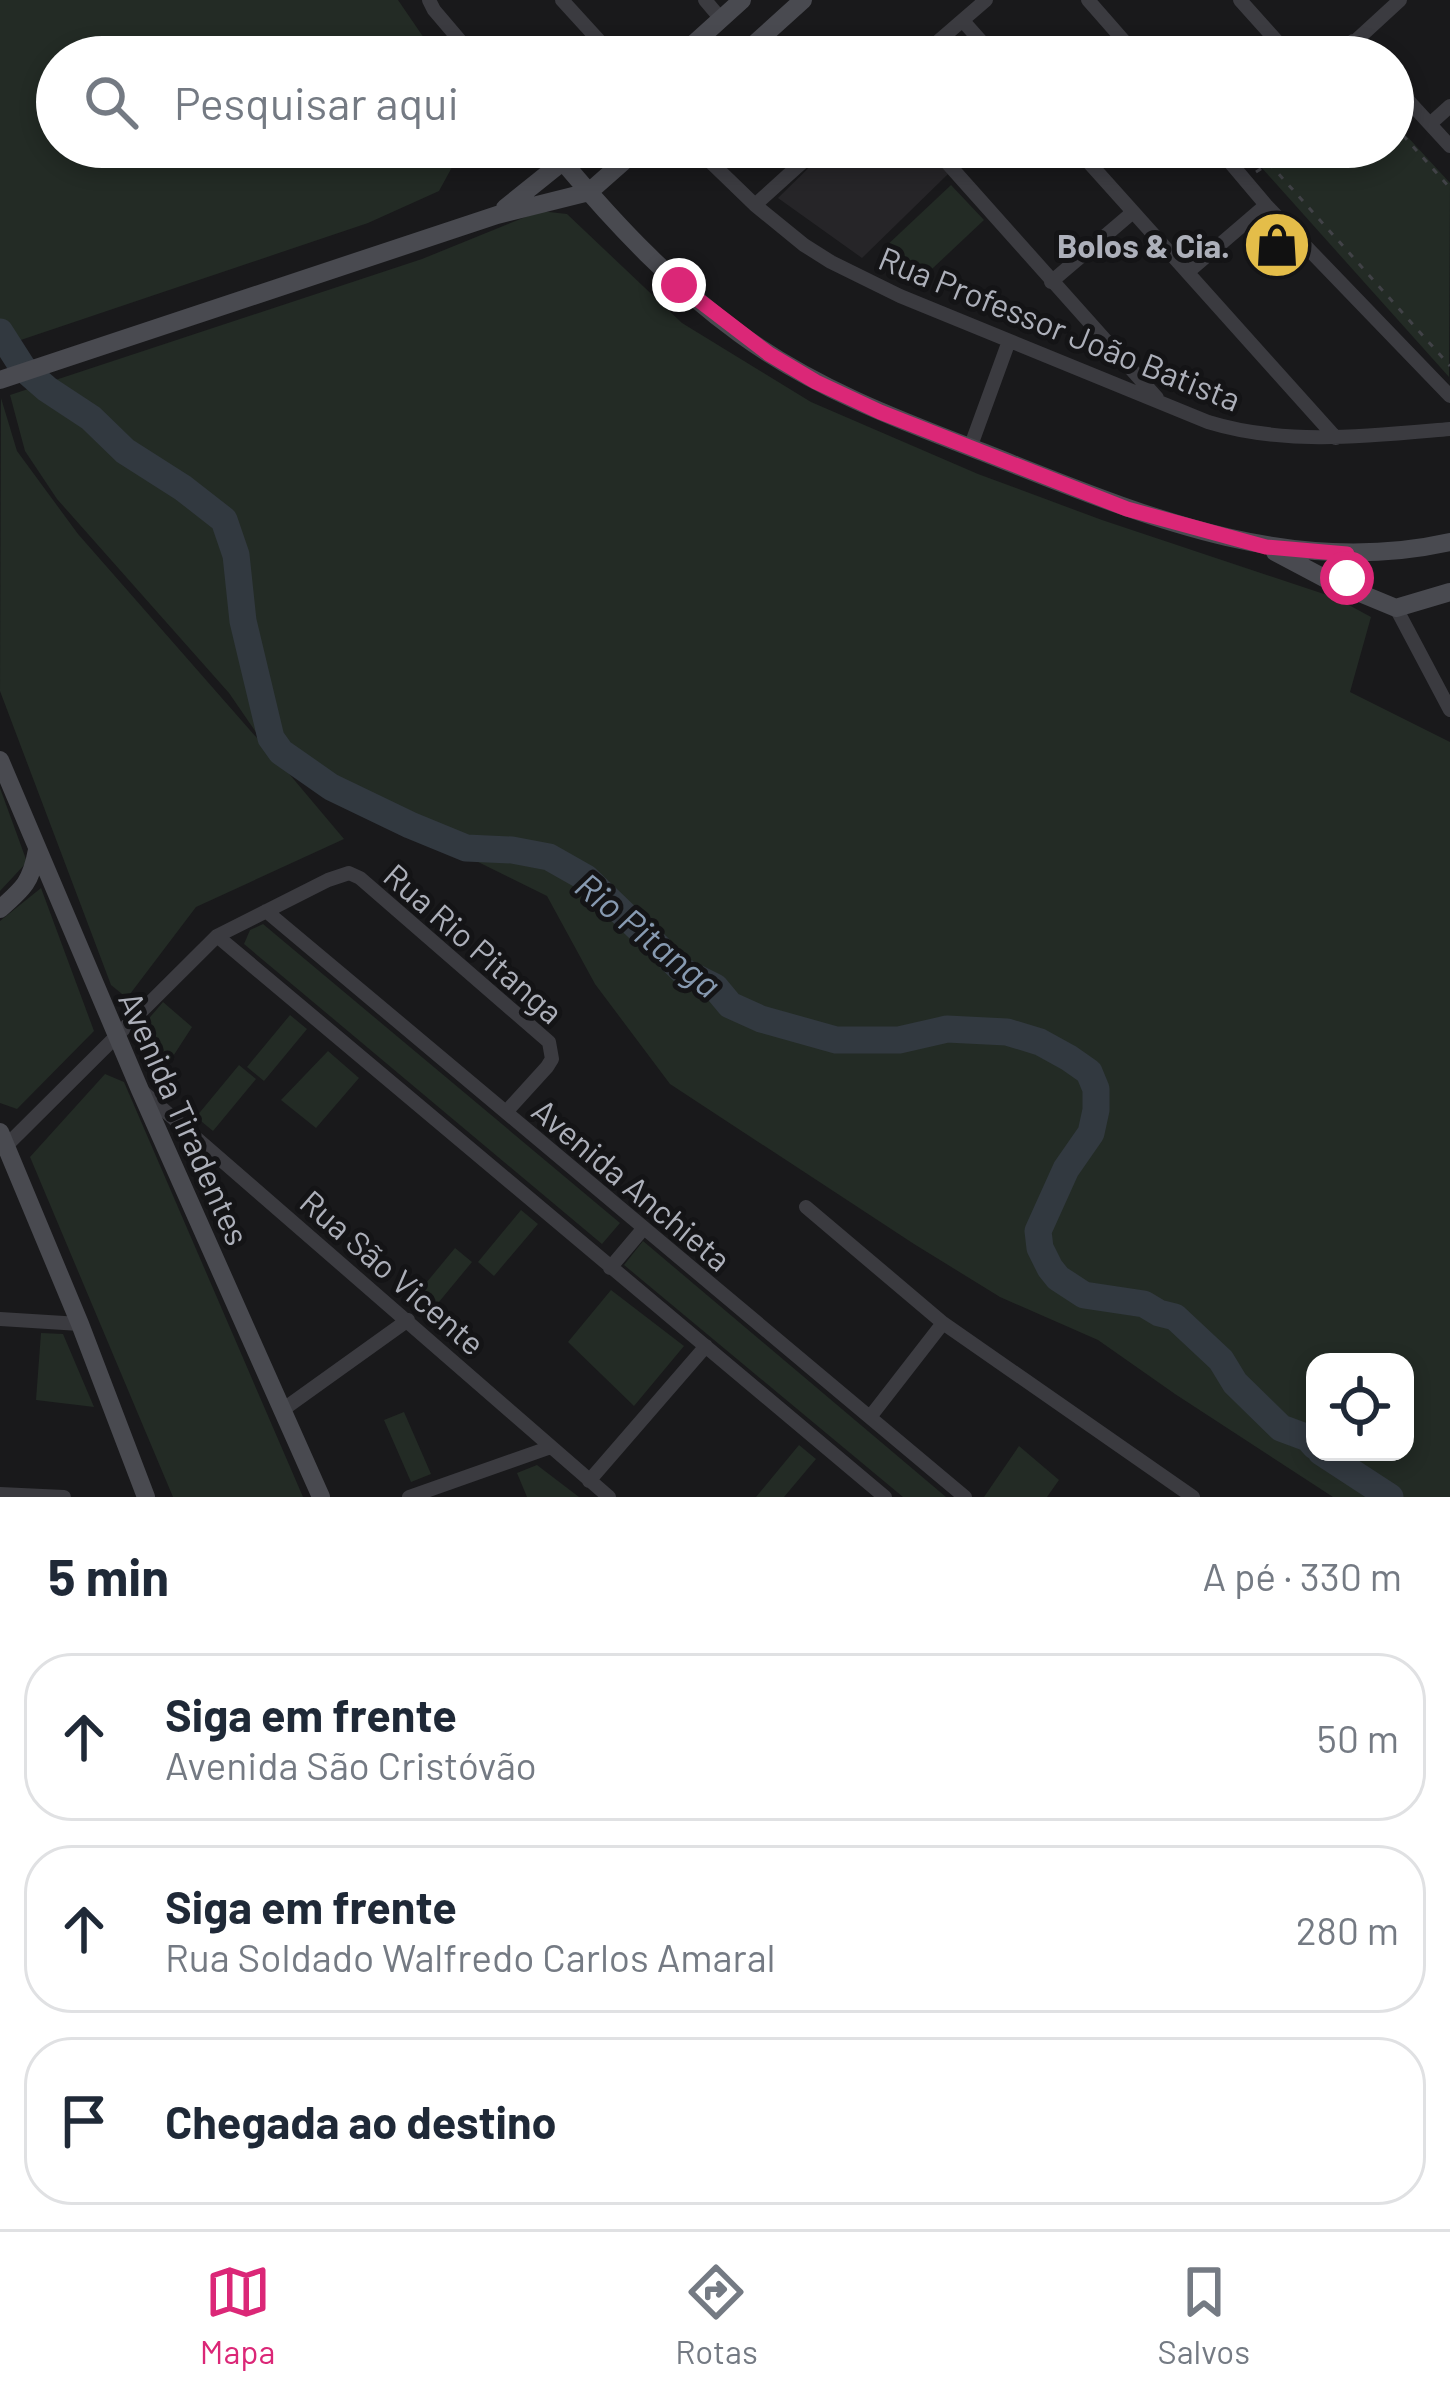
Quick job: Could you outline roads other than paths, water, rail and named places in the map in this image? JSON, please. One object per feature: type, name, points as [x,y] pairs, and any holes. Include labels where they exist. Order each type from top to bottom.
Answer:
[{"type":"street","points":[[429,0],[456,36]]},
{"type":"street","points":[[562,0],[595,36]]},
{"type":"street","points":[[705,0],[721,19]]},
{"type":"street","points":[[702,36],[742,0]]},
{"type":"street","points":[[763,36],[803,0]]},
{"type":"street","points":[[945,36],[986,0]]},
{"type":"street","points":[[1088,0],[1120,36]]},
{"type":"street","points":[[1240,0],[1272,36]]},
{"type":"street","points":[[1358,36],[1391,3]]},
{"type":"street","points":[[963,21],[976,36]]},
{"type":"street","points":[[1425,119],[1450,106]]},
{"type":"street","points":[[1414,107],[1450,146]]},
{"type":"street","points":[[497,215],[558,168]]},
{"type":"street","points":[[568,168],[679,285],[769,354],[868,407],[1127,509],[1266,547],[1347,554],[1450,542]]},
{"type":"street","points":[[0,380],[497,215],[589,192],[616,168]]},
{"type":"street","name":"Rua Professor João Batista","points":[[716,168],[754,205],[831,262],[1009,341],[1230,429],[1336,439],[1450,429]]},
{"type":"street","points":[[754,205],[795,168]]},
{"type":"street","points":[[951,168],[1161,403]]},
{"type":"street","points":[[1094,168],[1336,439]]},
{"type":"street","points":[[1237,168],[1266,205],[1450,396]]},
{"type":"street","points":[[1188,272],[1266,205]]},
{"type":"street","points":[[1051,282],[1133,212]]},
{"type":"street","points":[[970,448],[1009,341]]},
{"type":"street","points":[[1266,547],[1396,608],[1450,592]]},
{"type":"street","points":[[1347,554],[1342,569],[1359,593]]},
{"type":"street","points":[[1396,608],[1449,707]]},
{"type":"street","name":"Avenida Tiradentes","points":[[0,760],[117,1038],[321,1497]]},
{"type":"street","points":[[0,909],[25,887],[37,850]]},
{"type":"street","name":"Rua Rio Pitanga","points":[[266,911],[352,873],[549,1042],[552,1059],[548,1067],[506,1112]]},
{"type":"street","points":[[146,1497],[80,1324],[2,1144],[117,1038],[217,936],[266,911]]},
{"type":"street","name":"Avenida Anchieta","points":[[266,911],[965,1497]]},
{"type":"street","points":[[217,936],[885,1497]]},
{"type":"street","name":"Rua São Vicente","points":[[140,1090],[609,1497]]},
{"type":"street","points":[[806,1208],[961,1337],[1193,1497]]},
{"type":"street","points":[[610,1268],[643,1229]]},
{"type":"street","points":[[0,1319],[80,1324]]},
{"type":"street","points":[[281,1411],[408,1320]]},
{"type":"street","points":[[870,1417],[943,1323]]},
{"type":"street","points":[[589,1481],[706,1346]]},
{"type":"street","points":[[409,1497],[551,1448]]},
{"type":"street","points":[[0,1494],[64,1497]]},
{"type":"waterway","name":"Rio Pitanga","points":[[0,332],[23,368],[47,389],[224,520],[236,555],[243,621],[271,738],[281,752],[331,787],[466,848],[549,857],[586,878],[683,971],[715,987],[730,1005],[761,1019],[836,1040],[899,1040],[947,1029],[1007,1032],[1069,1058],[1089,1072],[1096,1089],[1096,1110],[1091,1133],[1066,1169],[1038,1231],[1050,1268],[1084,1295],[1144,1304],[1175,1317],[1281,1428],[1306,1437]]},
{"type":"waterway","name":"Rio Pitanga","points":[[1335,1461],[1390,1497]]},
{"type":"place","name":"Bolos & Cia.","points":[[1277,245]]}]
